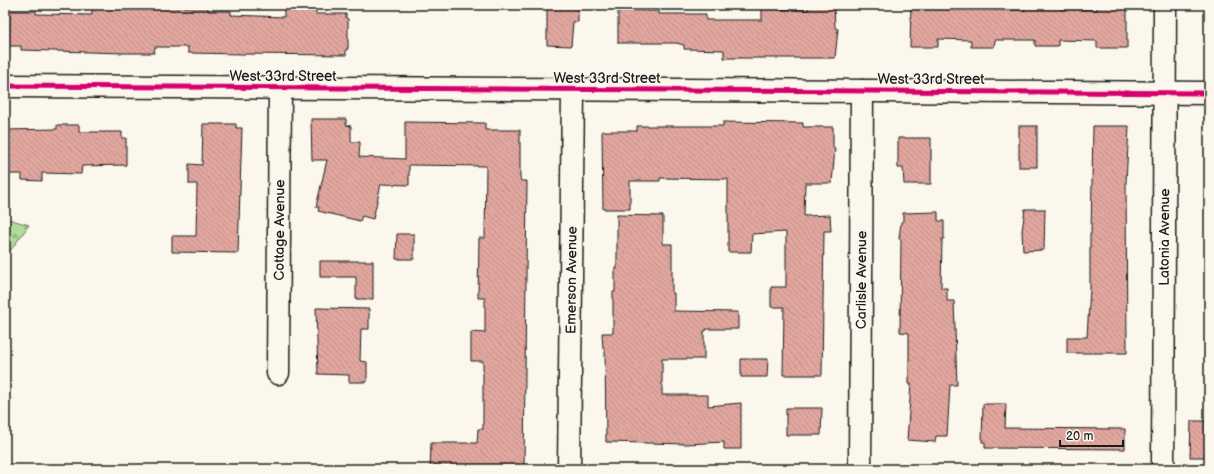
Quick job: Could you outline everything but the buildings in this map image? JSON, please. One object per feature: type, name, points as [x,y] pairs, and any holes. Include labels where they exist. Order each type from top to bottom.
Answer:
[{"type":"street","name":"Latonia Avenue","points":[[1163,469],[1165,5]]},
{"type":"street","name":"West 33rd Street","points":[[5,86],[1209,93]]},
{"type":"street","name":"Cottage Avenue","points":[[278,373],[280,88]]},
{"type":"street","name":"Emerson Avenue","points":[[569,469],[573,90]]},
{"type":"street","name":"Carlisle Avenue","points":[[860,469],[862,91]]},
{"type":"green space","points":[[5,218],[29,225],[5,258]]},
{"type":"cycle path","points":[[5,86],[1209,93]]}]
